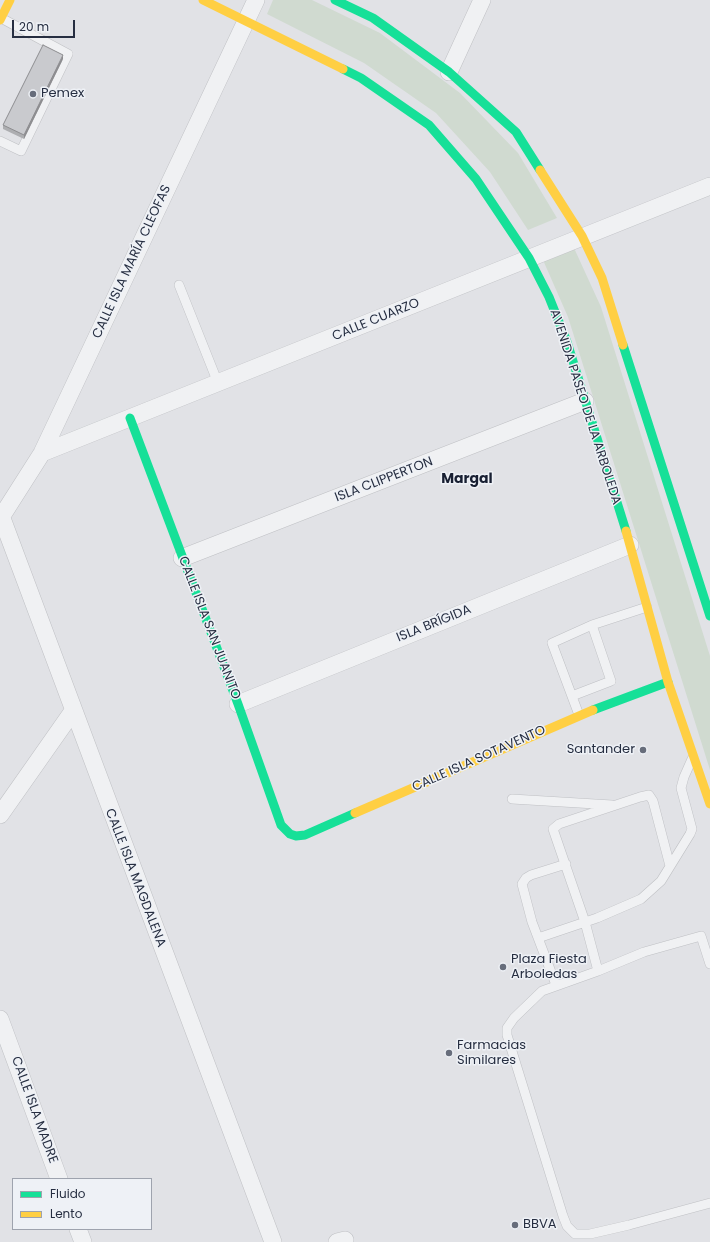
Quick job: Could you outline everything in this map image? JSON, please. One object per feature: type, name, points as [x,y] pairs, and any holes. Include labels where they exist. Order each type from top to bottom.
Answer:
[{"type":"street","points":[[0,19],[10,0]]},
{"type":"street","name":"AVENIDA PASEO DE LA ARBOLEDA","points":[[203,0],[361,78],[429,125],[476,179],[529,258],[549,297],[567,342],[630,545],[668,682],[710,804]]},
{"type":"street","name":"CALLE ISLA MARÍA CLEOFAS","points":[[1,516],[42,453],[256,0]]},
{"type":"street","points":[[335,0],[373,18],[449,72],[516,132],[582,236],[602,278],[710,616]]},
{"type":"street","points":[[449,72],[482,0]]},
{"type":"street","name":"CALLE CUARZO","points":[[42,453],[710,186]]},
{"type":"street","name":"ISLA CLIPPERTON","points":[[182,558],[585,401]]},
{"type":"street","name":"CALLE ISLA SAN JUANITO","points":[[130,418],[238,704],[281,825],[290,834]]},
{"type":"street","name":"CALLE ISLA MAGDALENA","points":[[1,516],[272,1242]]},
{"type":"street","name":"ISLA BRÍGIDA","points":[[238,704],[630,545]]},
{"type":"street","name":"CALLE ISLA SOTAVENTO","points":[[290,834],[296,836],[305,835],[579,715],[668,682]]},
{"type":"street","points":[[0,815],[73,711]]},
{"type":"street","name":"CALLE ISLA MADRE","points":[[0,1019],[59,1178]]},
{"type":"street","points":[[78,1230],[83,1242]]},
{"type":"lane","points":[[0,19],[68,54],[21,151],[0,141]]},
{"type":"lane","points":[[179,285],[218,383]]},
{"type":"lane","points":[[579,715],[552,643],[592,625],[647,607]]},
{"type":"lane","points":[[572,696],[611,681],[592,625]]},
{"type":"lane","points":[[538,938],[585,922],[641,899],[657,885],[690,834],[692,828],[681,788],[694,754]]},
{"type":"lane","points":[[598,971],[585,922],[553,829],[559,824],[645,796],[652,798],[670,866]]},
{"type":"lane","points":[[512,799],[617,805]]},
{"type":"lane","points":[[556,985],[532,922],[522,884],[526,878],[531,875],[566,864]]},
{"type":"lane","points":[[710,932],[701,936],[644,952],[598,971],[542,991],[514,1018],[507,1028],[507,1035],[567,1226],[575,1234],[590,1234],[710,1202]]},
{"type":"lane","points":[[701,936],[710,964]]},
{"type":"shaded area","points":[[273,0],[312,0],[380,33],[460,93],[518,153],[557,218],[528,230],[490,172],[436,113],[364,63],[267,14]]},
{"type":"shaded area","points":[[574,248],[601,307],[710,656],[710,770],[568,317],[543,260]]},
{"type":"building","name":"Pemex","points":[[43,45],[63,55],[24,135],[3,125]]},
{"type":"traffic: fast","points":[[335,0],[373,18],[449,72],[516,132],[540,170]]},
{"type":"traffic: fast","points":[[343,69],[361,78],[429,125],[476,179],[529,258],[549,297],[567,342],[626,531]]},
{"type":"traffic: fast","points":[[623,345],[710,616]]},
{"type":"traffic: fast","points":[[130,418],[238,704],[281,825],[290,834],[296,836],[305,835],[355,813]]},
{"type":"traffic: fast","points":[[593,710],[668,682]]},
{"type":"traffic: slow","points":[[0,20],[10,0]]},
{"type":"traffic: slow","points":[[203,0],[343,69]]},
{"type":"traffic: slow","points":[[540,170],[582,236],[602,278],[623,345]]},
{"type":"traffic: slow","points":[[626,531],[668,682],[710,804]]},
{"type":"traffic: slow","points":[[355,813],[593,710]]},
{"type":"place","name":"Pemex","points":[[33,94]]},
{"type":"place","name":"Santander","points":[[643,750]]},
{"type":"place","name":"Plaza Fiesta Arboledas","points":[[503,967]]},
{"type":"place","name":"Farmacias Similares","points":[[449,1053]]},
{"type":"place","name":"BBVA","points":[[515,1225]]},
{"type":"district","name":"Margal","points":[[467,479]]}]
